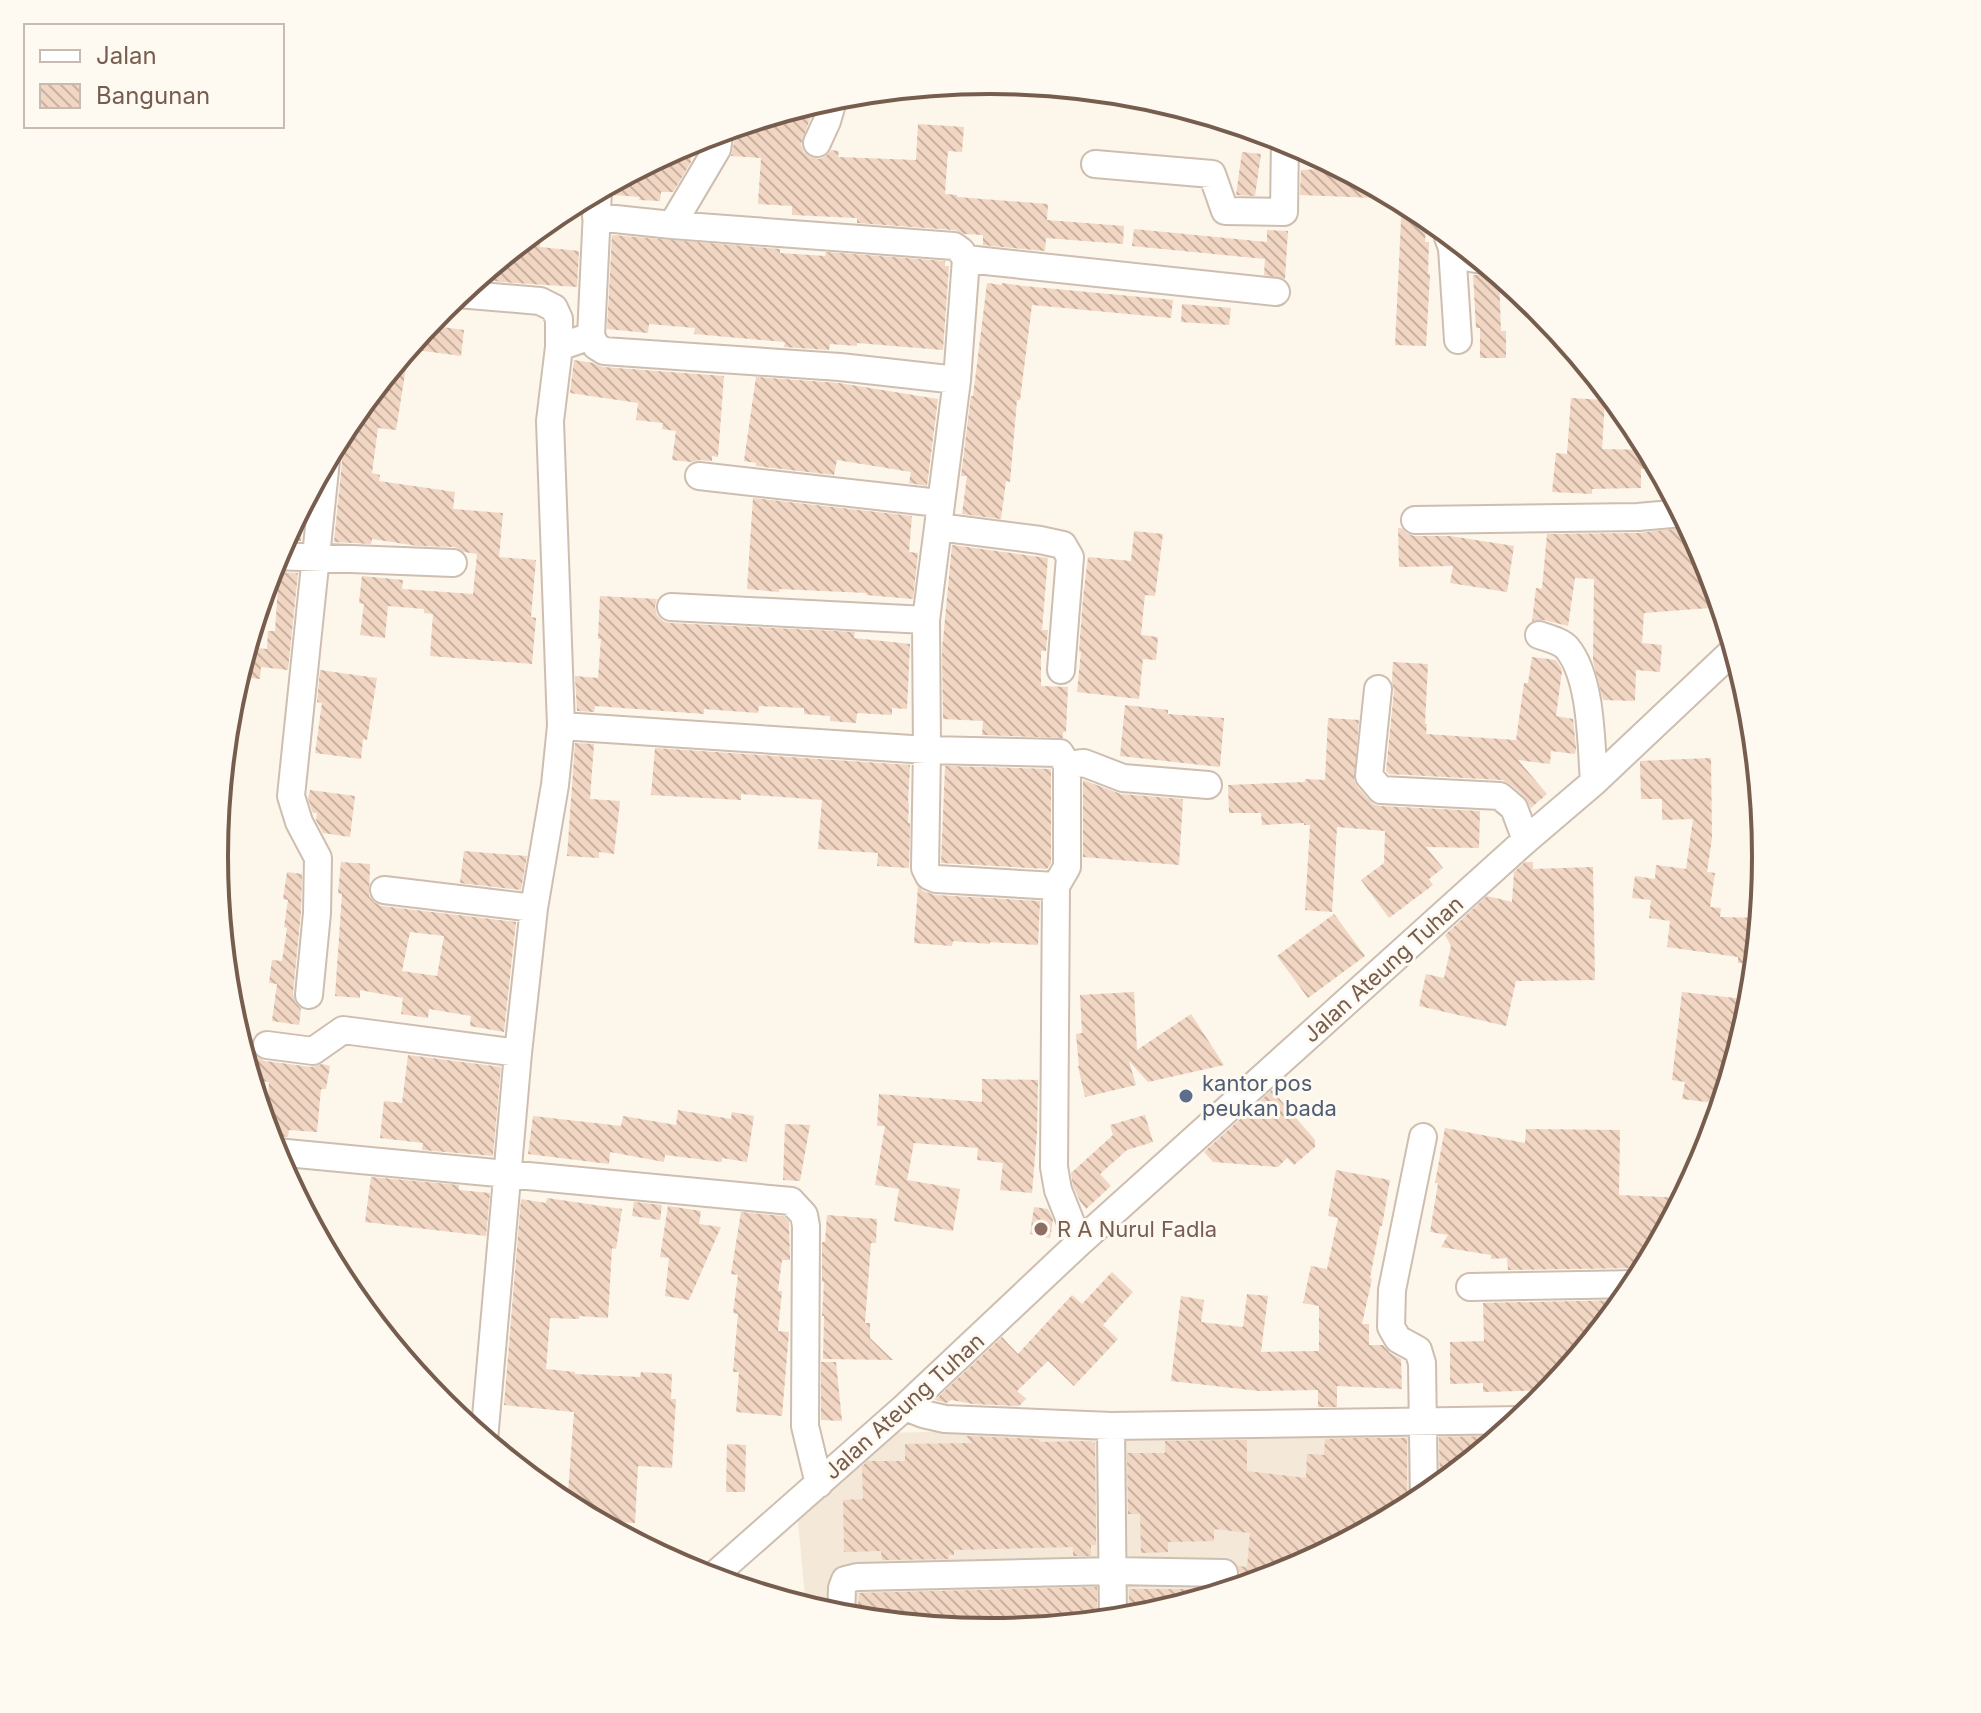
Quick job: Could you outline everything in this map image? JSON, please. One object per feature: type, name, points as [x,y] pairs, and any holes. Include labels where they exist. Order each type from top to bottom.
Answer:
[{"type":"street","points":[[817,143],[830,112]]},
{"type":"street","points":[[672,225],[718,145]]},
{"type":"street","points":[[1095,164],[1212,174],[1225,211],[1284,212],[1285,153]]},
{"type":"street","points":[[597,204],[591,336],[596,346],[604,351],[840,367],[957,380]]},
{"type":"street","points":[[596,217],[954,246],[961,251],[966,259],[957,380],[926,620],[925,868],[929,876],[936,879],[1056,886]]},
{"type":"street","points":[[1450,248],[1458,340]]},
{"type":"street","points":[[966,259],[1276,292]]},
{"type":"street","points":[[474,295],[540,301],[554,308],[559,319],[559,347],[550,421],[561,726],[555,785],[534,908],[518,1053],[485,1427]]},
{"type":"street","points":[[559,347],[591,336]]},
{"type":"street","points":[[699,476],[939,515],[1063,545],[1070,557],[1061,670]]},
{"type":"street","points":[[309,995],[317,913],[318,858],[299,822],[291,796],[323,488]]},
{"type":"street","points":[[1415,520],[1671,514]]},
{"type":"street","points":[[290,557],[453,563]]},
{"type":"street","points":[[671,607],[926,620]]},
{"type":"street","points":[[1539,635],[1565,646],[1581,674],[1588,703],[1594,782]]},
{"type":"street","name":"Jalan Ateung Tuhan","points":[[721,1570],[905,1407],[1079,1243],[1594,782],[1726,657]]},
{"type":"street","points":[[1378,689],[1369,776],[1381,790],[1500,796],[1514,808],[1526,840]]},
{"type":"street","points":[[561,726],[927,750],[1060,753],[1067,765],[1067,867],[1056,886],[1054,1167],[1058,1190],[1079,1243]]},
{"type":"street","points":[[1067,765],[1084,763],[1123,778],[1208,785]]},
{"type":"street","points":[[384,890],[534,908]]},
{"type":"street","points":[[267,1045],[313,1051],[343,1030],[518,1053]]},
{"type":"street","points":[[1423,1137],[1392,1290],[1391,1327],[1398,1339],[1418,1350],[1420,1356],[1424,1483]]},
{"type":"street","points":[[288,1153],[791,1201],[804,1215],[806,1226],[805,1426],[819,1484]]},
{"type":"street","points":[[1470,1287],[1621,1284]]},
{"type":"street","points":[[905,1407],[945,1419],[1111,1426],[1503,1420]]},
{"type":"street","points":[[1111,1426],[1113,1608]]},
{"type":"street","points":[[841,1604],[845,1580],[857,1577],[1113,1571],[1224,1573]]},
{"type":"shaded area","points":[[1510,1415],[1455,1461],[1372,1517],[1282,1561],[1236,1579],[1139,1604],[1090,1612],[990,1619],[891,1612],[805,1596],[798,1521],[888,1433]]},
{"type":"building","points":[[811,116],[801,144],[810,157],[819,159],[831,150],[839,151],[838,157],[916,160],[918,124],[964,127],[962,152],[948,151],[945,194],[1048,204],[1047,220],[1124,226],[1123,244],[1046,238],[1045,251],[983,245],[983,235],[955,230],[857,223],[857,218],[792,215],[792,206],[758,204],[761,158],[731,156],[735,138]]},
{"type":"building","points":[[1242,152],[1261,154],[1255,196],[1236,195]]},
{"type":"building","points":[[691,156],[691,162],[673,192],[661,192],[660,201],[614,195]]},
{"type":"building","points":[[1320,169],[1375,198],[1300,195],[1301,170]]},
{"type":"building","points":[[1401,215],[1426,231],[1430,274],[1426,346],[1395,345]]},
{"type":"building","points":[[1134,229],[1267,242],[1267,230],[1288,231],[1285,279],[1264,275],[1265,259],[1132,246]]},
{"type":"building","points":[[612,235],[780,249],[780,253],[825,256],[826,252],[945,261],[945,266],[949,266],[943,350],[857,343],[857,346],[830,344],[829,350],[784,347],[785,342],[694,334],[695,328],[649,324],[648,333],[607,329]]},
{"type":"building","points":[[540,242],[540,247],[579,251],[577,287],[491,280]]},
{"type":"building","points":[[1473,275],[1483,275],[1500,289],[1501,331],[1506,331],[1506,358],[1480,358],[1480,328],[1476,328]]},
{"type":"building","points":[[987,283],[1173,300],[1171,318],[1032,305],[1020,400],[1017,400],[1010,482],[1006,481],[1001,519],[962,514],[967,476],[961,476]]},
{"type":"building","points":[[1182,304],[1231,308],[1229,325],[1181,322]]},
{"type":"building","points":[[442,327],[464,330],[461,356],[420,351]]},
{"type":"building","points":[[574,360],[603,367],[724,376],[718,457],[712,456],[712,461],[672,460],[676,431],[662,429],[663,423],[636,420],[638,403],[570,393]]},
{"type":"building","points":[[406,367],[396,430],[378,428],[372,473],[380,475],[379,481],[455,492],[453,509],[503,513],[499,557],[536,560],[531,617],[536,618],[532,664],[430,656],[433,614],[424,613],[424,609],[388,606],[385,638],[360,635],[364,604],[359,603],[362,576],[403,580],[402,589],[473,594],[477,554],[454,547],[418,546],[372,539],[371,544],[334,542],[341,458],[357,433]]},
{"type":"building","points":[[756,377],[839,383],[938,399],[927,486],[909,483],[911,472],[837,460],[834,475],[756,466],[756,463],[744,461]]},
{"type":"building","points":[[1571,398],[1600,400],[1605,406],[1602,449],[1635,450],[1645,466],[1645,469],[1641,469],[1641,488],[1592,489],[1592,494],[1552,492],[1556,453],[1567,454]]},
{"type":"building","points":[[753,498],[912,516],[909,552],[918,553],[913,599],[867,593],[747,589]]},
{"type":"building","points":[[1398,528],[1414,536],[1450,536],[1514,546],[1507,592],[1450,583],[1453,566],[1399,567]]},
{"type":"building","points":[[1678,528],[1712,608],[1644,613],[1642,643],[1662,645],[1660,672],[1636,670],[1635,701],[1603,700],[1593,661],[1594,579],[1575,578],[1568,626],[1544,620],[1532,621],[1536,588],[1542,589],[1547,534],[1638,533]]},
{"type":"building","points":[[1134,531],[1163,534],[1155,596],[1145,595],[1141,635],[1158,637],[1156,660],[1143,659],[1139,699],[1077,692],[1088,557],[1131,561]]},
{"type":"building","points":[[952,545],[1048,558],[1042,630],[1048,630],[1046,651],[1041,651],[1041,686],[1068,687],[1066,732],[1063,732],[1063,738],[982,735],[983,721],[943,719],[942,650]]},
{"type":"building","points":[[283,572],[298,573],[288,670],[261,667],[260,679],[250,678],[257,648],[267,649],[268,631],[275,631],[278,585]]},
{"type":"building","points":[[600,596],[657,599],[657,615],[670,623],[855,632],[854,638],[910,644],[907,709],[892,708],[892,715],[857,713],[856,723],[830,721],[830,716],[804,714],[804,708],[759,706],[758,713],[704,709],[704,714],[595,706],[594,712],[577,711],[575,676],[598,678]]},
{"type":"building","points":[[1532,657],[1556,660],[1561,668],[1556,716],[1573,719],[1576,748],[1575,754],[1551,751],[1550,764],[1518,760],[1547,794],[1531,808],[1524,796],[1502,780],[1389,774],[1386,771],[1394,691],[1393,662],[1428,664],[1426,734],[1516,740],[1524,683],[1528,683]]},
{"type":"building","points":[[320,670],[377,678],[361,759],[315,753],[322,703],[317,702]]},
{"type":"building","points":[[1125,705],[1168,710],[1168,714],[1224,718],[1220,767],[1120,756]]},
{"type":"building","points":[[1328,718],[1359,720],[1354,780],[1373,804],[1480,811],[1479,848],[1426,847],[1443,868],[1429,879],[1433,885],[1389,918],[1361,880],[1384,863],[1385,831],[1337,827],[1332,912],[1305,910],[1310,825],[1262,825],[1261,813],[1229,813],[1228,785],[1325,780]]},
{"type":"building","points":[[575,743],[594,744],[590,799],[620,801],[614,854],[599,852],[599,858],[567,856]]},
{"type":"building","points":[[655,748],[910,765],[909,868],[877,866],[878,853],[818,849],[822,800],[741,794],[741,800],[651,795]]},
{"type":"building","points":[[1711,758],[1712,838],[1707,872],[1715,873],[1710,907],[1721,908],[1720,917],[1750,918],[1745,963],[1738,963],[1738,957],[1667,947],[1670,921],[1649,918],[1651,900],[1632,898],[1635,876],[1655,879],[1656,865],[1686,869],[1693,819],[1662,820],[1662,799],[1641,799],[1640,761]]},
{"type":"building","points":[[945,766],[1051,769],[1051,863],[1047,869],[941,863]]},
{"type":"building","points":[[1083,780],[1121,794],[1183,799],[1179,865],[1083,857]]},
{"type":"building","points":[[310,790],[355,796],[350,837],[323,833],[308,798]]},
{"type":"building","points":[[464,851],[527,856],[521,890],[460,883]]},
{"type":"building","points":[[341,862],[370,864],[369,896],[381,906],[516,922],[504,1032],[470,1026],[471,1016],[429,1009],[428,1018],[401,1014],[403,998],[360,990],[360,998],[335,996],[342,894],[338,893]],"holes":[[[410,932],[444,936],[437,976],[402,971]]]},
{"type":"building","points":[[1525,862],[1533,862],[1533,869],[1593,867],[1595,980],[1516,981],[1506,1026],[1419,1006],[1426,974],[1444,978],[1451,946],[1445,935],[1487,896],[1512,902],[1514,872]]},
{"type":"building","points":[[287,872],[302,874],[293,993],[301,1009],[299,1025],[272,1021],[277,984],[269,983],[272,960],[282,961],[287,928],[284,927],[288,900],[283,899]]},
{"type":"building","points":[[918,886],[935,895],[1040,901],[1038,945],[953,941],[952,946],[914,943]]},
{"type":"building","points":[[1334,914],[1365,956],[1308,998],[1277,956]]},
{"type":"building","points":[[1134,992],[1137,1050],[1191,1014],[1224,1065],[1148,1082],[1129,1061],[1136,1085],[1085,1097],[1078,1066],[1076,1034],[1082,1033],[1080,995]]},
{"type":"building","points":[[1682,992],[1739,998],[1713,1103],[1682,1099],[1685,1082],[1672,1080]]},
{"type":"building","points":[[408,1055],[501,1067],[493,1156],[422,1150],[423,1143],[380,1138],[384,1101],[402,1103]]},
{"type":"building","points":[[258,1058],[311,1067],[322,1064],[330,1066],[326,1089],[321,1089],[317,1132],[289,1130],[288,1137],[281,1136],[268,1101],[269,1082],[262,1081]]},
{"type":"building","points":[[982,1079],[1038,1080],[1032,1193],[1000,1190],[1003,1163],[977,1160],[978,1148],[914,1143],[907,1180],[960,1189],[953,1231],[894,1221],[899,1189],[875,1185],[885,1126],[877,1126],[879,1094],[982,1102]]},
{"type":"building","points":[[1272,1090],[1315,1140],[1315,1147],[1294,1165],[1287,1158],[1278,1167],[1213,1162],[1204,1152]]},
{"type":"building","points":[[678,1110],[731,1119],[732,1112],[754,1116],[747,1162],[665,1155],[664,1162],[610,1152],[609,1164],[528,1154],[533,1116],[621,1126],[623,1116],[676,1125]]},
{"type":"building","points":[[1145,1115],[1153,1142],[1127,1150],[1100,1174],[1111,1186],[1086,1209],[1073,1186],[1071,1173],[1113,1135],[1110,1125]]},
{"type":"building","points":[[785,1124],[810,1125],[800,1181],[783,1180]]},
{"type":"building","points":[[1445,1128],[1525,1143],[1526,1129],[1620,1130],[1619,1195],[1672,1197],[1632,1268],[1508,1270],[1507,1258],[1491,1259],[1491,1255],[1441,1247],[1448,1235],[1430,1232],[1438,1183],[1435,1183]]},
{"type":"building","points":[[1336,1170],[1390,1180],[1362,1324],[1369,1324],[1369,1345],[1383,1345],[1401,1359],[1402,1389],[1337,1386],[1337,1407],[1318,1407],[1318,1390],[1259,1391],[1171,1381],[1181,1296],[1204,1300],[1201,1322],[1243,1327],[1247,1294],[1268,1296],[1261,1352],[1319,1351],[1319,1306],[1303,1303],[1311,1266],[1327,1269],[1338,1218],[1328,1216]]},
{"type":"building","points":[[371,1177],[459,1185],[459,1190],[490,1193],[486,1236],[365,1222]]},
{"type":"building","points":[[547,1198],[622,1209],[616,1249],[612,1248],[608,1318],[550,1318],[546,1369],[575,1374],[640,1377],[641,1372],[672,1374],[671,1399],[676,1399],[672,1468],[638,1466],[635,1523],[619,1522],[568,1491],[574,1412],[504,1405],[521,1199],[546,1203]]},
{"type":"building","points":[[634,1202],[662,1205],[660,1220],[632,1216]]},
{"type":"building","points":[[668,1206],[701,1211],[699,1224],[721,1227],[689,1300],[665,1296],[669,1258],[660,1257]]},
{"type":"building","points":[[1034,1207],[1048,1209],[1053,1220],[1050,1238],[1030,1234]]},
{"type":"building","points":[[741,1212],[783,1216],[789,1222],[790,1260],[782,1260],[778,1291],[782,1291],[778,1331],[789,1332],[782,1416],[736,1412],[739,1372],[733,1372],[738,1314],[733,1313],[738,1275],[731,1274]]},
{"type":"building","points":[[827,1215],[877,1219],[876,1243],[871,1243],[865,1323],[870,1323],[870,1338],[893,1360],[823,1359],[822,1242],[825,1242]]},
{"type":"building","points":[[1112,1272],[1133,1292],[1103,1325],[1118,1339],[1074,1386],[1048,1361],[1017,1391],[1026,1399],[1019,1406],[935,1400],[1002,1337],[1018,1354],[1072,1295],[1082,1304]]},
{"type":"building","points":[[1610,1300],[1535,1390],[1483,1392],[1483,1383],[1450,1384],[1450,1342],[1484,1341],[1483,1303]]},
{"type":"building","points":[[821,1362],[836,1362],[842,1421],[821,1420]]},
{"type":"building","points":[[966,1436],[1095,1443],[1096,1545],[1091,1545],[1091,1556],[1073,1556],[1073,1547],[954,1550],[954,1555],[949,1555],[949,1559],[882,1560],[881,1551],[844,1552],[843,1500],[863,1499],[862,1467],[867,1461],[905,1461],[905,1444],[972,1443]]},
{"type":"building","points":[[1485,1436],[1440,1472],[1439,1437]]},
{"type":"building","points":[[1407,1438],[1407,1494],[1328,1540],[1239,1578],[1238,1566],[1247,1567],[1250,1533],[1214,1529],[1214,1541],[1168,1542],[1168,1552],[1141,1553],[1140,1514],[1128,1514],[1127,1453],[1165,1453],[1165,1441],[1247,1440],[1247,1471],[1306,1478],[1307,1454],[1324,1455],[1325,1439]]},
{"type":"building","points":[[727,1444],[746,1445],[745,1492],[726,1492]]},
{"type":"building","points":[[1097,1587],[1097,1611],[990,1619],[941,1617],[858,1607],[859,1593]]},
{"type":"building","points":[[1129,1589],[1202,1589],[1129,1606]]},
{"type":"place","name":"kantor pos peukan bada","points":[[1186,1096]]},
{"type":"place","name":"R A Nurul Fadla","points":[[1041,1229]]}]
